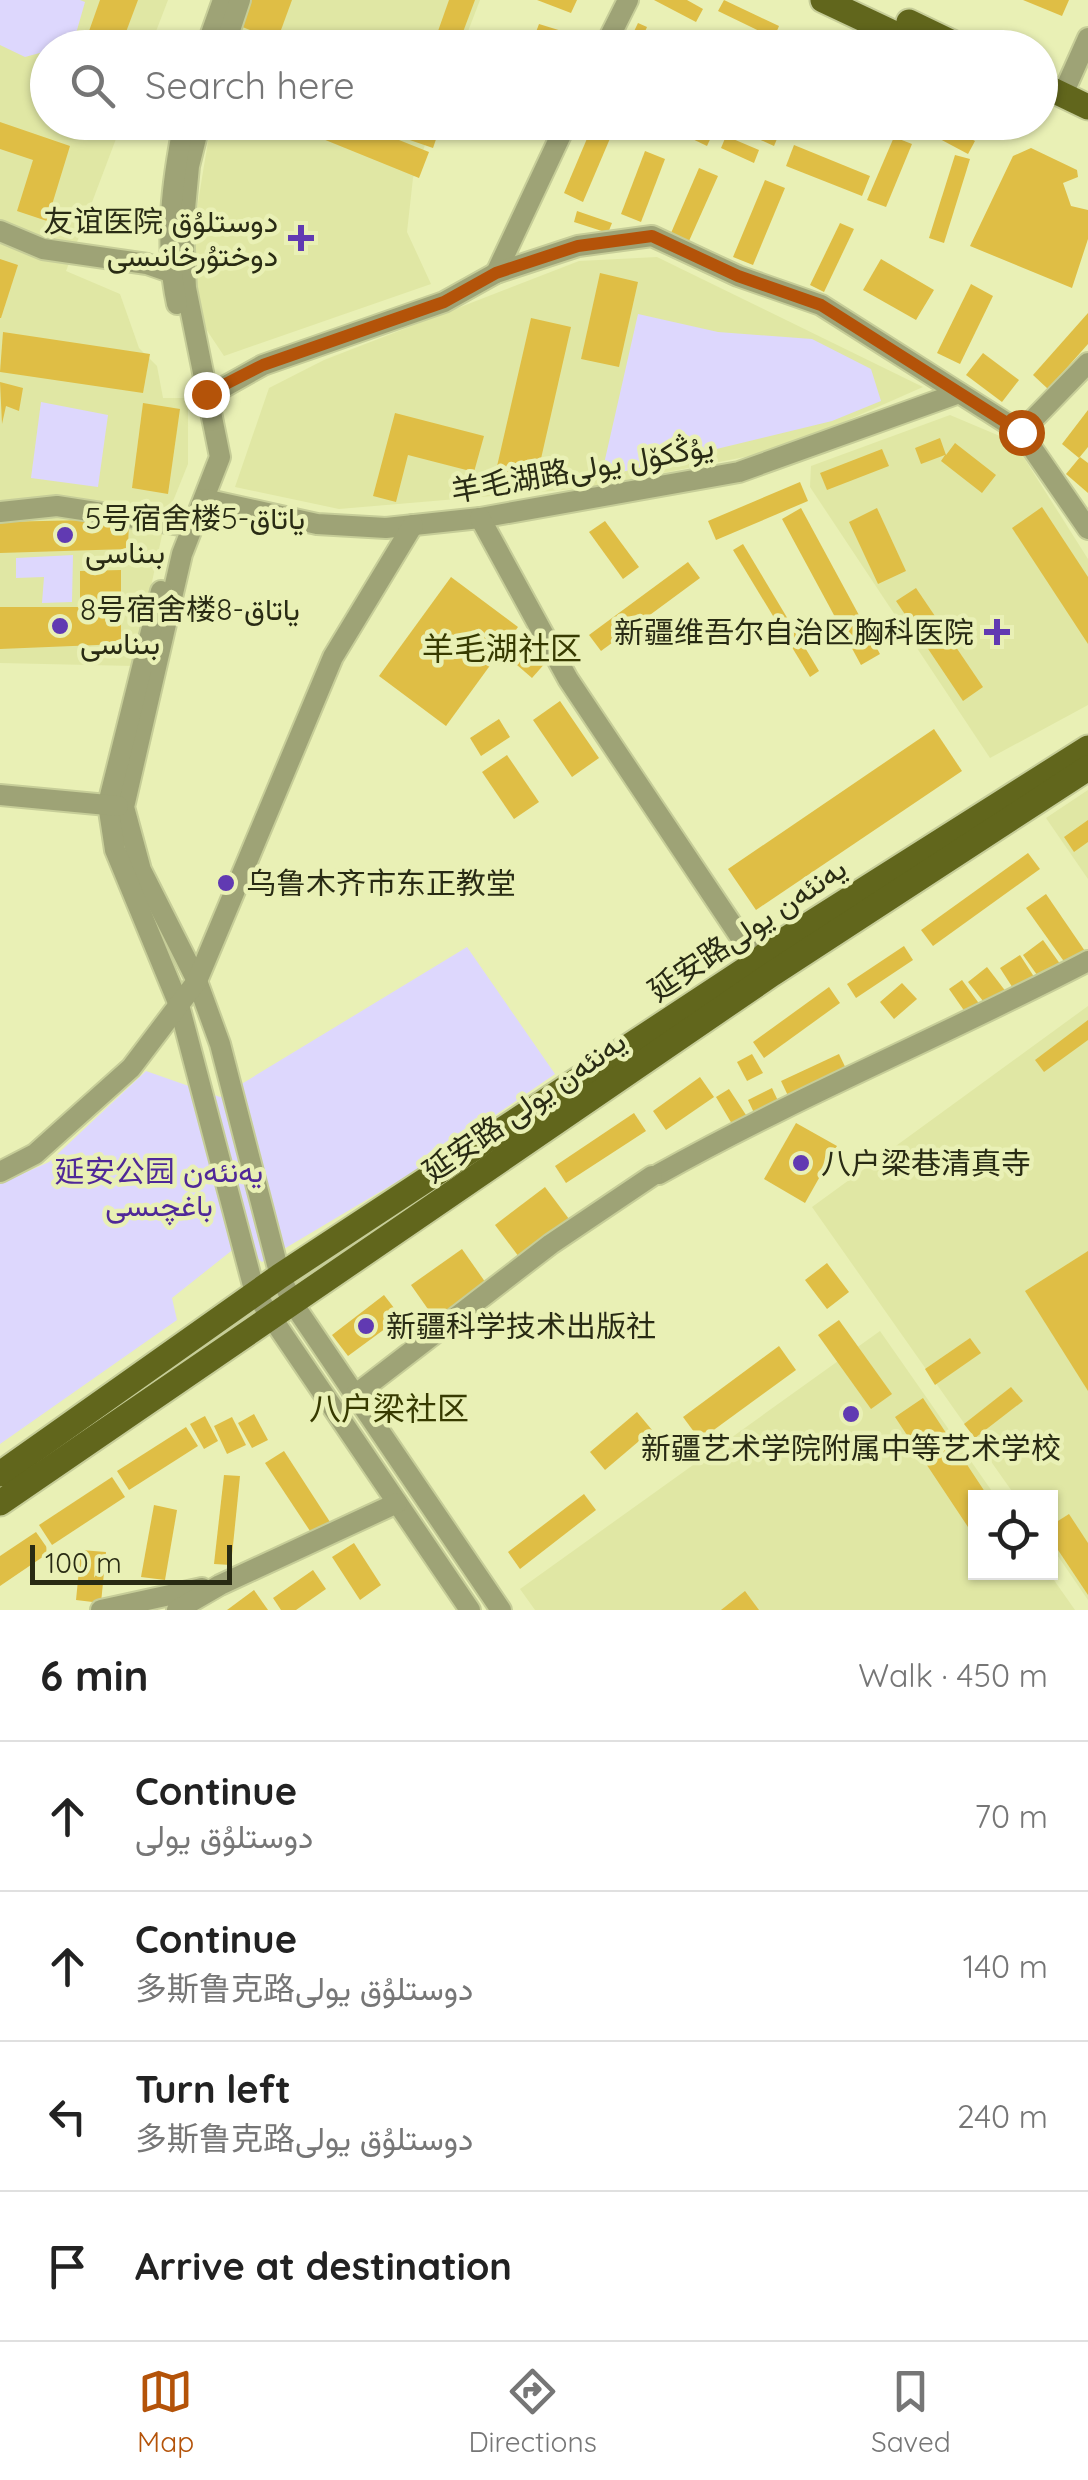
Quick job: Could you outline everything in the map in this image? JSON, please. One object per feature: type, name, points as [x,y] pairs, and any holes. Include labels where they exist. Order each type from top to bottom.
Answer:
[{"type":"main road","points":[[822,0],[886,30]]},
{"type":"main road","points":[[862,0],[925,30]]},
{"type":"main road","points":[[1058,97],[1088,107]]},
{"type":"main road","points":[[1058,102],[1088,126]]},
{"type":"main road","name":"延安路يەنئەن يولى","points":[[0,1474],[280,1276],[758,962],[776,946],[1088,748]]},
{"type":"main road","name":"延安路 يەنئەن يولى","points":[[0,1503],[772,974],[1088,768]]},
{"type":"street","points":[[212,30],[223,0]]},
{"type":"street","points":[[230,30],[240,0]]},
{"type":"street","points":[[613,30],[628,0]]},
{"type":"street","points":[[1058,80],[1088,38]]},
{"type":"street","points":[[181,140],[174,174],[172,273],[220,456],[182,554],[116,806],[141,870],[197,981],[220,1044],[280,1276],[294,1305],[501,1610]]},
{"type":"street","points":[[196,140],[183,230],[186,288],[204,418],[205,467],[180,525],[116,806],[115,850],[179,1004],[255,1293],[470,1610]]},
{"type":"street","points":[[496,273],[558,140]]},
{"type":"street","points":[[0,231],[43,249],[146,264],[172,273]]},
{"type":"street","points":[[202,398],[263,365],[444,302],[496,273],[578,246],[652,236],[738,276],[821,305],[1021,432],[1088,529]]},
{"type":"street","points":[[1021,432],[1088,363]]},
{"type":"street","name":"羊毛湖路يۇڭكۆل يولى","points":[[204,500],[316,524],[413,525],[480,518],[740,472],[959,393]]},
{"type":"street","points":[[0,512],[57,506],[180,525]]},
{"type":"street","points":[[480,518],[568,679],[758,962]]},
{"type":"street","points":[[0,1172],[36,1154],[131,1068],[197,981],[333,657],[413,525]]},
{"type":"street","points":[[0,796],[116,806]]},
{"type":"street","points":[[355,1395],[551,1244],[655,1175],[749,1124],[972,1022],[1088,961]]},
{"type":"street","points":[[177,1610],[220,1584],[397,1503]]},
{"type":"street","points":[[102,1610],[220,1584]]},
{"type":"shaded area","points":[[0,0],[168,0],[157,30],[30,30],[30,140],[116,140],[66,271],[120,294],[139,348],[157,366],[163,398],[188,398],[188,464],[165,521],[134,666],[0,663]]},
{"type":"shaded area","points":[[248,0],[480,0],[469,30],[239,30]]},
{"type":"shaded area","name":"友谊医院 دوستلۇق دوختۇرخانىسى","points":[[208,140],[427,140],[413,178],[407,232],[431,284],[224,356],[204,326],[191,245]]},
{"type":"shaded area","points":[[657,257],[923,387],[780,450],[586,488],[339,509],[235,487],[269,388],[324,360],[579,261]]},
{"type":"shaded area","name":"新疆维吾尔自治区胸科医院","points":[[950,415],[1014,442],[1088,559],[1088,705],[990,758],[810,487],[811,466]]},
{"type":"shaded area","points":[[1088,790],[1088,879],[1046,818]]},
{"type":"shaded area","points":[[1088,1006],[1088,1600],[1058,1556],[1058,1490],[1011,1490],[812,1207]]},
{"type":"shaded area","name":"新疆艺术学院附属中等艺术学校","points":[[880,1331],[991,1490],[968,1490],[968,1580],[1054,1580],[1075,1610],[535,1610],[520,1589]]},
{"type":"green space","points":[[0,0],[85,2],[77,30],[30,30],[30,56],[0,45]]},
{"type":"green space","points":[[638,314],[718,332],[812,339],[871,369],[881,401],[832,421],[601,477]]},
{"type":"green space","points":[[41,402],[108,415],[98,487],[31,478]]},
{"type":"green space","points":[[73,555],[72,602],[42,603],[44,577],[16,578],[16,558]]},
{"type":"green space","name":"延安公园 يەنئەن باغچىسى","points":[[467,947],[555,1074],[410,1174],[262,1262],[240,1244],[172,1298],[177,1320],[0,1444],[0,1184],[49,1162],[146,1071],[220,1097]]},
{"type":"building","points":[[100,0],[138,0],[127,30],[89,30]]},
{"type":"building","points":[[250,0],[292,0],[281,30],[250,30],[240,26]]},
{"type":"building","points":[[449,0],[475,0],[464,30],[438,30]]},
{"type":"building","points":[[537,0],[577,0],[571,13]]},
{"type":"building","points":[[654,0],[687,0],[703,9],[696,22]]},
{"type":"building","points":[[724,0],[779,26],[777,30],[757,30],[718,11]]},
{"type":"building","points":[[1023,0],[1069,0],[1062,16]]},
{"type":"building","points":[[539,24],[558,30],[537,30]]},
{"type":"building","points":[[0,122],[30,132],[30,140],[52,140],[70,146],[47,221],[17,211],[33,160],[0,149]]},
{"type":"building","points":[[325,140],[399,140],[429,152],[419,178]]},
{"type":"building","points":[[410,140],[436,140],[433,148]]},
{"type":"building","points":[[586,140],[609,140],[583,202],[564,193]]},
{"type":"building","points":[[724,140],[735,140],[759,150],[754,163],[721,148]]},
{"type":"building","points":[[893,140],[912,144],[886,207],[867,200]]},
{"type":"building","points":[[942,140],[975,141],[968,154]]},
{"type":"building","points":[[794,145],[870,176],[862,196],[786,166]]},
{"type":"building","points":[[1031,148],[1077,170],[1078,177],[1063,183],[1071,206],[1088,210],[1088,239],[1072,288],[970,246],[1013,156]]},
{"type":"building","points":[[645,151],[665,159],[641,222],[621,214]]},
{"type":"building","points":[[955,155],[970,159],[944,243],[929,238]]},
{"type":"building","points":[[699,168],[718,176],[689,241],[671,233]]},
{"type":"building","points":[[765,180],[785,188],[753,265],[733,257]]},
{"type":"building","points":[[577,211],[612,223],[608,233],[574,222]]},
{"type":"building","points":[[840,223],[854,229],[824,292],[810,285]]},
{"type":"building","points":[[0,259],[18,265],[1,318],[0,318]]},
{"type":"building","points":[[881,259],[934,290],[916,320],[863,290]]},
{"type":"building","points":[[600,273],[638,282],[619,367],[581,359]]},
{"type":"building","points":[[971,284],[993,296],[960,364],[937,353]]},
{"type":"building","points":[[1088,313],[1088,344],[1048,389],[1033,375]]},
{"type":"building","points":[[531,318],[571,327],[535,485],[495,475]]},
{"type":"building","points":[[3,332],[150,354],[143,393],[0,372]]},
{"type":"building","points":[[983,353],[1019,380],[1002,402],[966,375]]},
{"type":"building","points":[[0,382],[23,388],[19,411],[6,406],[2,424]]},
{"type":"building","points":[[143,403],[180,409],[168,494],[132,488]]},
{"type":"building","points":[[1088,410],[1088,447],[1079,458],[1062,444]]},
{"type":"building","points":[[395,413],[484,436],[474,472],[408,455],[396,502],[373,496]]},
{"type":"building","points":[[940,438],[946,455],[955,443],[996,475],[982,493],[941,461],[945,455],[921,464],[915,448]]},
{"type":"building","points":[[882,449],[889,466],[827,490],[820,473]]},
{"type":"building","points":[[1080,457],[1088,463],[1088,493],[1066,474]]},
{"type":"building","points":[[800,482],[808,501],[716,540],[708,521]]},
{"type":"building","points":[[1042,507],[1088,577],[1088,644],[1012,528]]},
{"type":"building","points":[[801,508],[880,654],[861,665],[782,519]]},
{"type":"building","points":[[877,508],[906,571],[878,584],[849,522]]},
{"type":"building","name":"5号宿舍楼5-ياتاق بىناسى","points":[[129,519],[128,549],[0,553],[0,522]]},
{"type":"building","points":[[605,521],[639,567],[623,579],[589,532]]},
{"type":"building","points":[[743,544],[819,671],[810,677],[733,550]]},
{"type":"building","points":[[688,562],[700,578],[601,651],[589,635]]},
{"type":"building","name":"8号宿舍楼8-ياتاق بىناسى","points":[[121,570],[121,644],[0,649],[0,607],[80,607],[80,571]]},
{"type":"building","points":[[451,577],[518,627],[446,726],[379,676]]},
{"type":"building","points":[[916,588],[983,687],[963,701],[896,601]]},
{"type":"building","points":[[532,648],[547,661],[532,678],[517,665]]},
{"type":"building","points":[[560,701],[599,758],[572,777],[533,720]]},
{"type":"building","points":[[499,719],[510,737],[481,756],[470,738]]},
{"type":"building","points":[[934,729],[962,771],[756,910],[728,869]]},
{"type":"building","points":[[507,755],[539,802],[514,819],[482,772]]},
{"type":"building","points":[[1088,820],[1088,842],[1074,852],[1064,837]]},
{"type":"building","points":[[1028,853],[1040,869],[933,946],[921,930]]},
{"type":"building","points":[[1046,894],[1087,954],[1068,967],[1026,908]]},
{"type":"building","points":[[1043,940],[1063,968],[1042,982],[1023,955]]},
{"type":"building","points":[[904,946],[913,960],[856,998],[847,984]]},
{"type":"building","points":[[1020,955],[1040,986],[1020,999],[1000,968]]},
{"type":"building","points":[[987,967],[1010,997],[991,1011],[968,982]]},
{"type":"building","points":[[962,980],[983,1009],[970,1019],[949,989]]},
{"type":"building","points":[[902,983],[917,999],[894,1019],[880,1002]]},
{"type":"building","points":[[829,987],[840,1003],[764,1058],[753,1042]]},
{"type":"building","points":[[1088,1020],[1088,1040],[1044,1072],[1035,1060]]},
{"type":"building","points":[[752,1054],[763,1073],[747,1081],[737,1062]]},
{"type":"building","points":[[839,1054],[849,1075],[791,1102],[781,1081]]},
{"type":"building","points":[[700,1077],[714,1097],[666,1130],[653,1111]]},
{"type":"building","points":[[772,1088],[779,1103],[755,1115],[748,1100]]},
{"type":"building","points":[[729,1089],[746,1115],[732,1124],[716,1097]]},
{"type":"building","points":[[634,1113],[646,1131],[566,1183],[555,1166]]},
{"type":"building","name":"八户梁巷清真寺","points":[[796,1123],[837,1146],[805,1203],[764,1179]]},
{"type":"building","points":[[545,1187],[572,1223],[522,1261],[495,1225]]},
{"type":"building","points":[[462,1249],[488,1286],[437,1322],[411,1285]]},
{"type":"building","points":[[1088,1251],[1088,1391],[1025,1291]]},
{"type":"building","points":[[827,1263],[849,1292],[827,1309],[805,1280]]},
{"type":"building","name":"新疆科学技术出版社","points":[[384,1295],[401,1317],[348,1356],[332,1335]]},
{"type":"building","points":[[839,1320],[892,1394],[871,1409],[818,1335]]},
{"type":"building","points":[[970,1338],[981,1353],[935,1385],[925,1369]]},
{"type":"building","points":[[779,1346],[796,1370],[700,1440],[683,1417]]},
{"type":"building","points":[[1011,1387],[1023,1401],[975,1438],[964,1424]]},
{"type":"building","points":[[923,1398],[984,1490],[968,1490],[968,1527],[895,1417]]},
{"type":"building","points":[[637,1412],[652,1430],[605,1470],[590,1452]]},
{"type":"building","points":[[254,1414],[268,1440],[252,1448],[238,1423]]},
{"type":"building","points":[[205,1416],[218,1441],[204,1449],[190,1424]]},
{"type":"building","points":[[232,1417],[246,1445],[227,1454],[214,1426]]},
{"type":"building","points":[[186,1427],[198,1446],[129,1490],[117,1471]]},
{"type":"building","points":[[284,1451],[330,1522],[312,1534],[265,1463]]},
{"type":"building","points":[[224,1475],[240,1476],[231,1565],[214,1564]]},
{"type":"building","points":[[112,1477],[125,1497],[52,1545],[39,1525]]},
{"type":"building","points":[[584,1494],[596,1510],[520,1569],[508,1552]]},
{"type":"building","points":[[154,1505],[177,1510],[165,1580],[141,1577]]},
{"type":"building","points":[[1069,1514],[1088,1543],[1088,1595],[1058,1550],[1058,1521]]},
{"type":"building","points":[[36,1532],[50,1552],[0,1586],[0,1556]]},
{"type":"building","points":[[354,1543],[381,1585],[360,1600],[332,1557]]},
{"type":"building","points":[[81,1550],[106,1552],[101,1603],[76,1600]]},
{"type":"building","points":[[313,1570],[326,1589],[296,1610],[281,1610],[273,1598]]},
{"type":"building","points":[[254,1590],[268,1610],[227,1610]]},
{"type":"building","points":[[745,1591],[759,1610],[721,1610]]},
{"type":"place","name":"友谊医院 دوستلۇق دوختۇرخانىسى","points":[[301,238]]},
{"type":"place","name":"5号宿舍楼5-ياتاق بىناسى","points":[[65,535]]},
{"type":"place","name":"8号宿舍楼8-ياتاق بىناسى","points":[[60,626]]},
{"type":"place","name":"新疆维吾尔自治区胸科医院","points":[[997,632]]},
{"type":"place","name":"乌鲁木齐市东正教堂","points":[[226,883]]},
{"type":"place","name":"八户梁巷清真寺","points":[[801,1163]]},
{"type":"place","name":"新疆科学技术出版社","points":[[366,1326]]},
{"type":"place","name":"新疆艺术学院附属中等艺术学校","points":[[851,1414]]},
{"type":"district","name":"羊毛湖社区","points":[[502,648]]},
{"type":"district","name":"八户梁社区","points":[[389,1408]]},
{"type":"route","points":[[206,394],[263,365],[444,302],[496,273],[578,246],[652,236],[738,276],[821,305],[1021,432]]}]
